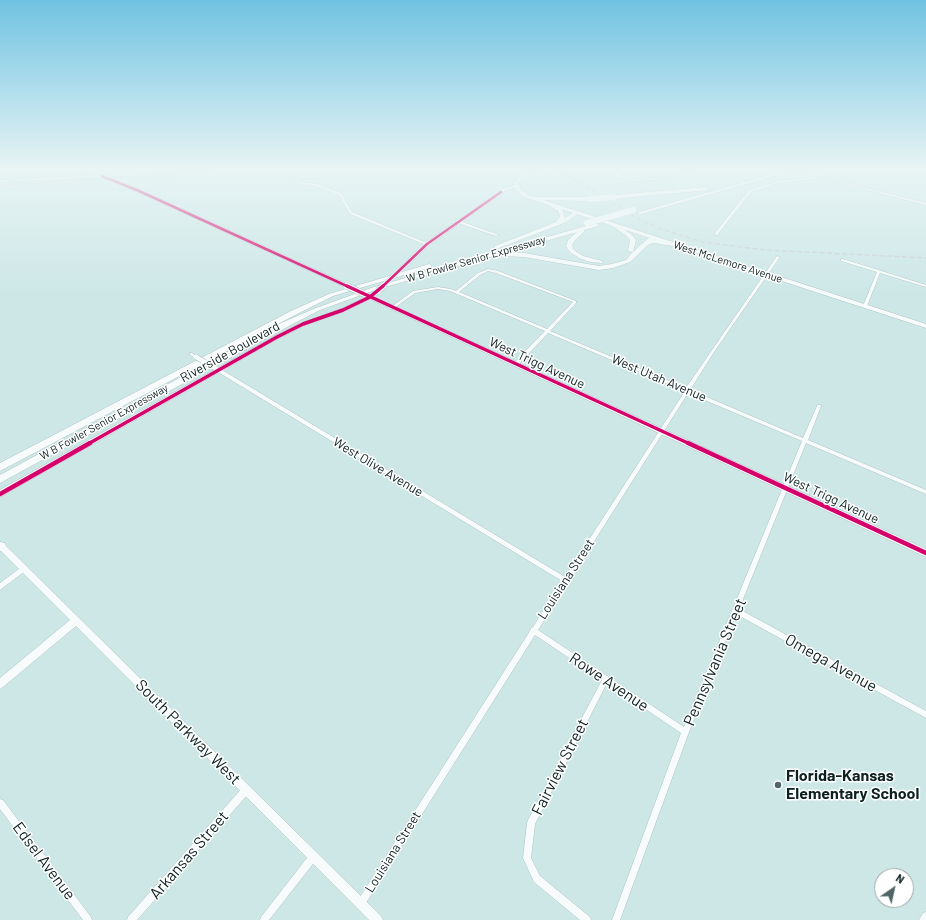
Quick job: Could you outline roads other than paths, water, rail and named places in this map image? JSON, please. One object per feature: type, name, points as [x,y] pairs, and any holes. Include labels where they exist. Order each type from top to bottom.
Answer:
[{"type":"highway","points":[[556,225],[563,217],[560,210]]},
{"type":"highway","name":"W B Fowler Senior Expressway","points":[[0,479],[291,322],[349,297],[633,210]]},
{"type":"highway","name":"W B Fowler Senior Expressway","points":[[0,468],[287,316],[331,296],[496,248],[588,225],[596,225],[650,210]]},
{"type":"highway","points":[[496,248],[556,225],[566,220],[576,212]]},
{"type":"highway","points":[[614,224],[629,234],[633,240],[631,251]]},
{"type":"highway","points":[[588,225],[571,240],[569,246],[572,251],[581,257],[592,261],[605,262],[621,259],[649,236]]},
{"type":"highway","points":[[647,243],[649,236]]},
{"type":"highway","points":[[480,258],[504,254],[524,255],[599,268],[613,266],[628,261],[647,243],[654,241],[672,244]]},
{"type":"street","name":"West Trigg Avenue","points":[[179,210],[926,553]]},
{"type":"street","points":[[350,210],[352,213],[427,244]]},
{"type":"street","name":"Riverside Boulevard","points":[[0,494],[217,369],[303,324],[343,310],[378,291],[427,244],[476,210]]},
{"type":"street","name":"West McLemore Avenue","points":[[568,210],[926,326]]},
{"type":"street","points":[[716,234],[735,210]]},
{"type":"street","points":[[459,222],[497,236]]},
{"type":"street","name":"Louisiana Street","points":[[360,904],[661,431],[713,351],[778,257]]},
{"type":"street","points":[[842,260],[926,286]]},
{"type":"street","points":[[457,292],[479,274],[488,270],[498,272],[575,302],[516,364]]},
{"type":"street","points":[[865,306],[879,272]]},
{"type":"street","name":"West Utah Avenue","points":[[392,308],[410,294],[420,290],[444,288],[457,292],[926,492]]},
{"type":"street","name":"West Olive Avenue","points":[[191,354],[565,580]]},
{"type":"street","name":"Pennsylvania Street","points":[[616,920],[685,732],[819,406]]},
{"type":"street","name":"South Parkway West","points":[[0,546],[377,920]]},
{"type":"street","points":[[0,586],[23,569]]},
{"type":"street","name":"Omega Avenue","points":[[736,611],[926,716]]},
{"type":"street","points":[[0,684],[76,621]]},
{"type":"street","name":"Rowe Avenue","points":[[533,630],[605,680],[685,732]]},
{"type":"street","name":"Fairview Street","points":[[587,920],[537,879],[527,858],[531,823],[605,680]]},
{"type":"street","name":"Arkansas Street","points":[[131,920],[246,790]]},
{"type":"street","name":"Edsel Avenue","points":[[0,803],[88,920]]},
{"type":"street","points":[[264,920],[313,856]]},
{"type":"street","points":[[923,920],[926,916]]},
{"type":"railway","points":[[624,210],[640,220],[661,229],[703,242],[765,250],[926,258]]},
{"type":"place","name":"Florida-Kansas Elementary School","points":[[778,785]]}]
